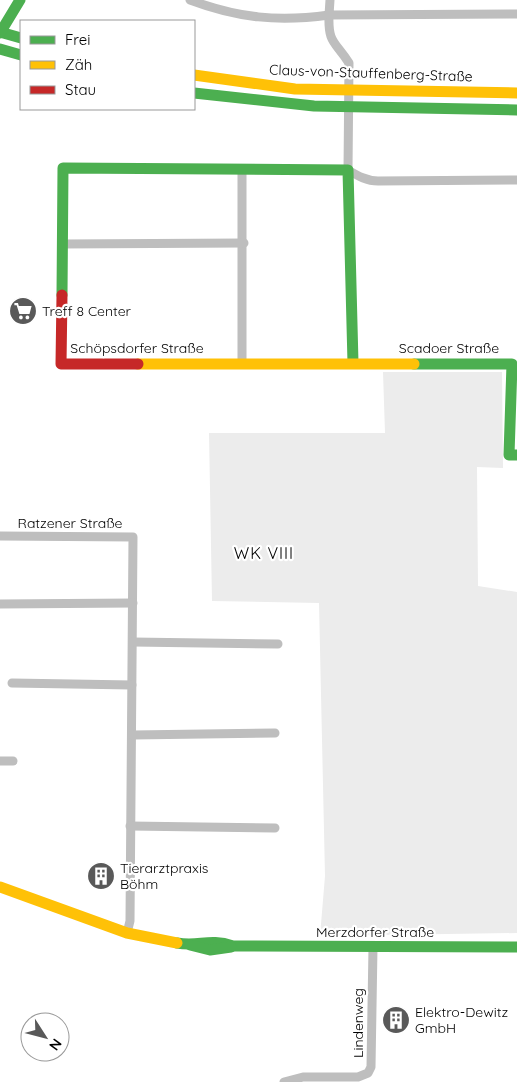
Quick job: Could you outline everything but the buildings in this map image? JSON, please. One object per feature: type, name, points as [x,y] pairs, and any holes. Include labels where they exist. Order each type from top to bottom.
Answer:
[{"type":"street","points":[[20,0],[0,33],[20,38]]},
{"type":"street","points":[[190,0],[223,12],[277,19],[328,15],[517,14]]},
{"type":"street","points":[[330,0],[328,33],[331,42],[349,62],[348,170],[353,363]]},
{"type":"street","points":[[0,49],[20,55]]},
{"type":"street","name":"Claus-von-Stauffenberg-Straße","points":[[195,75],[295,88],[350,91],[517,93]]},
{"type":"street","points":[[195,93],[234,99],[349,108],[517,110]]},
{"type":"street","name":"Schöpsdorfer Straße","points":[[348,170],[62,168],[61,364],[377,363]]},
{"type":"street","points":[[242,170],[244,243],[242,363]]},
{"type":"street","points":[[348,170],[370,181],[517,180]]},
{"type":"street","points":[[62,244],[244,243]]},
{"type":"street","name":"Scadoer Straße","points":[[377,363],[512,364],[509,455],[517,455]]},
{"type":"street","name":"Ratzener Straße","points":[[0,536],[133,537],[130,921],[127,933]]},
{"type":"street","points":[[0,604],[132,603]]},
{"type":"street","points":[[133,642],[278,644]]},
{"type":"street","points":[[12,683],[132,685]]},
{"type":"street","points":[[132,735],[275,734]]},
{"type":"street","points":[[0,761],[13,761]]},
{"type":"street","points":[[130,826],[275,828]]},
{"type":"street","name":"Merzdorfer Straße","points":[[0,887],[67,913],[127,933],[190,945],[209,941],[233,946],[517,948]]},
{"type":"street","name":"Lindenweg","points":[[284,1082],[303,1077],[358,1077],[368,1072],[371,1067],[372,947]]},
{"type":"shaded area","points":[[383,372],[502,372],[503,468],[477,467],[478,586],[517,592],[517,933],[320,936],[325,876],[319,603],[212,601],[209,433],[385,433]]},
{"type":"traffic: fast","points":[[0,33],[20,0]]},
{"type":"traffic: fast","points":[[0,32],[20,38]]},
{"type":"traffic: fast","points":[[0,49],[20,55]]},
{"type":"traffic: fast","points":[[195,93],[314,106],[517,110]]},
{"type":"traffic: fast","points":[[62,295],[63,168],[348,170],[353,363]]},
{"type":"traffic: fast","points":[[414,364],[512,364],[509,455],[517,455]]},
{"type":"traffic: fast","points":[[177,943],[217,943],[233,946],[517,947]]},
{"type":"traffic: fast","points":[[190,945],[210,950],[231,947]]},
{"type":"traffic: slow","points":[[195,75],[295,89],[517,93]]},
{"type":"traffic: slow","points":[[138,364],[414,364]]},
{"type":"traffic: slow","points":[[0,887],[127,933],[177,943]]},
{"type":"traffic: jam","points":[[62,295],[61,364],[138,364]]},
{"type":"place","name":"Treff 8 Center","points":[[23,311]]},
{"type":"place","name":"Tierarztpraxis Böhm","points":[[101,876]]},
{"type":"place","name":"Elektro-Dewitz GmbH","points":[[396,1020]]},
{"type":"district","name":"WK VIII","points":[[264,553]]}]
